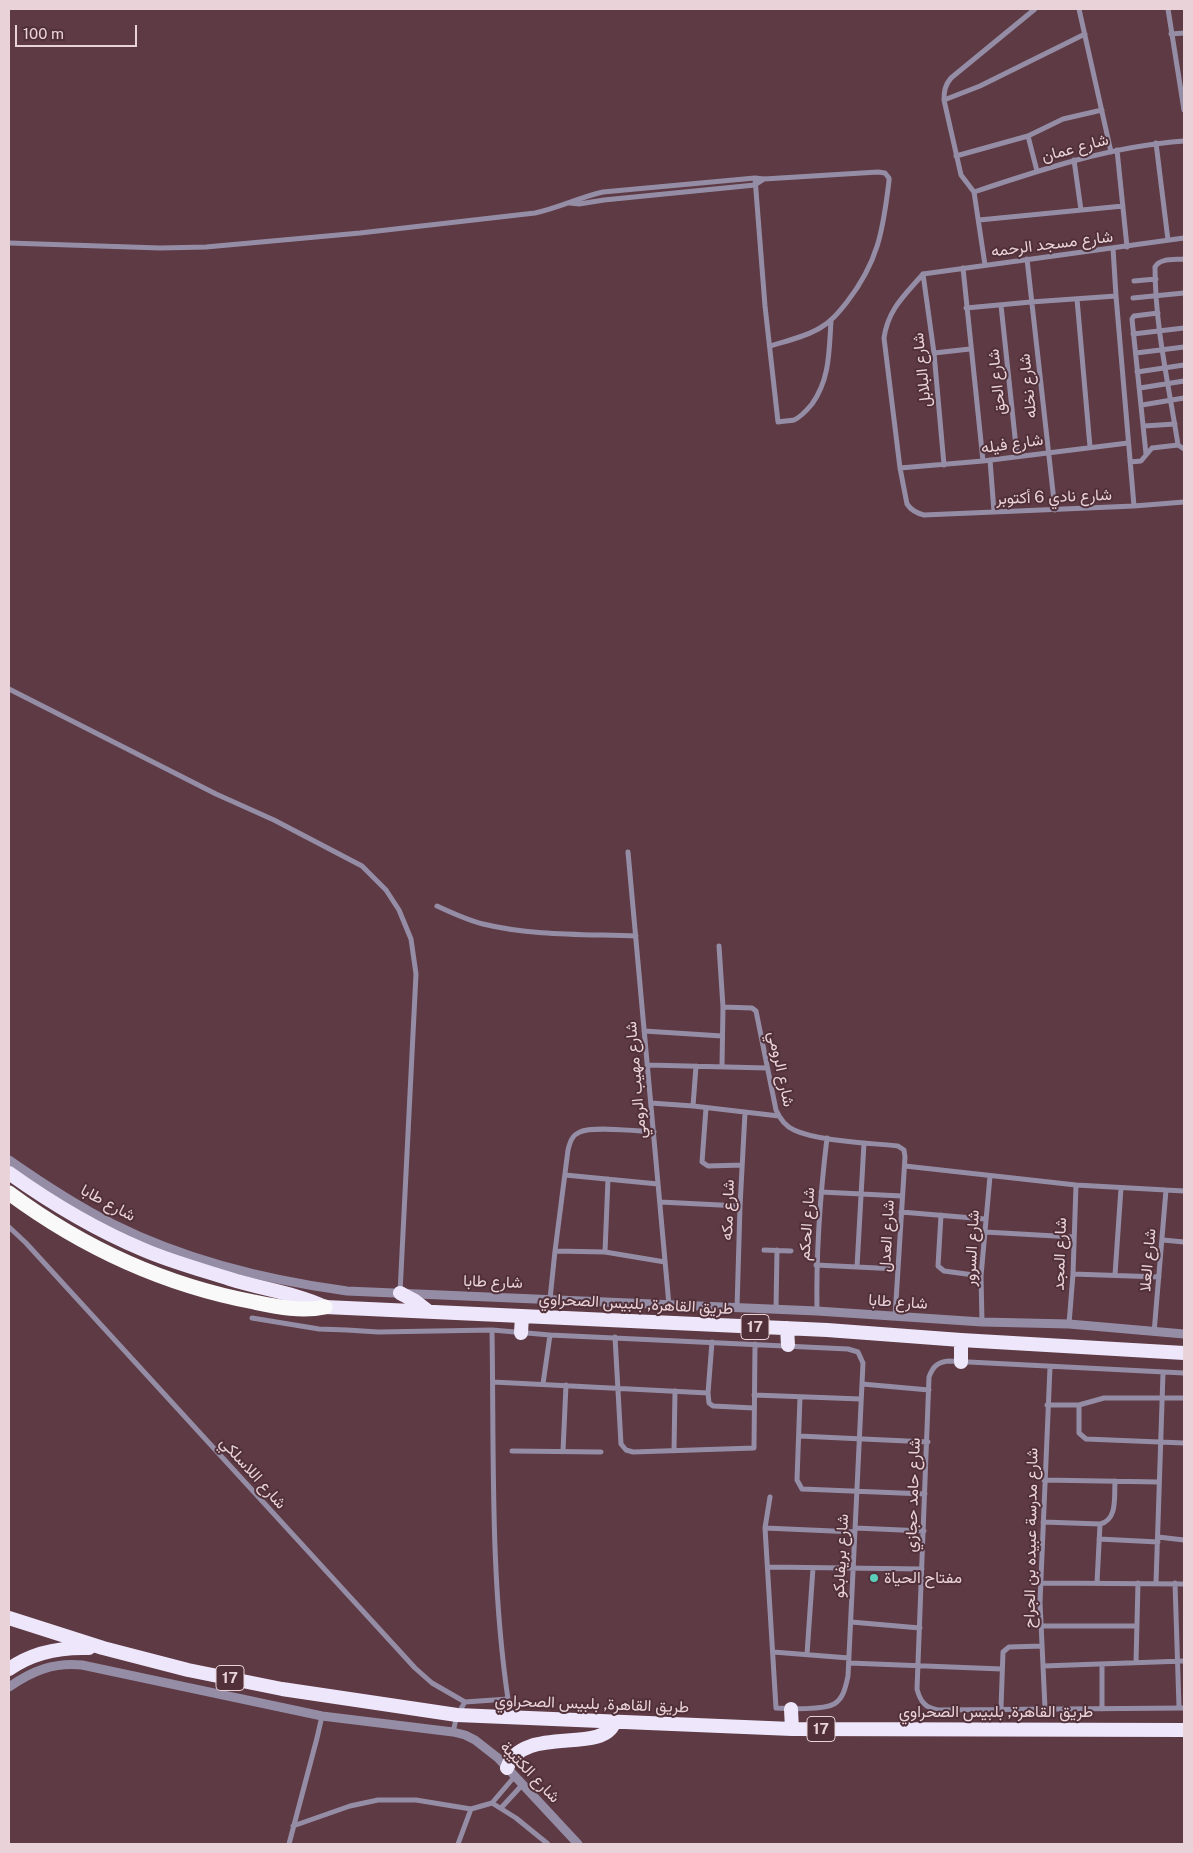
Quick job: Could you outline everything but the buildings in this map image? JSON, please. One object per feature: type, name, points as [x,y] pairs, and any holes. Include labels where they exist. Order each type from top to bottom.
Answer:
[{"type":"highway","name":"طريق القاهرة, بلبيس الصحراوي","points":[[9,1164],[68,1211],[109,1235],[146,1251],[236,1281],[310,1300],[325,1307],[787,1328],[1184,1353]]},
{"type":"highway","points":[[9,1193],[78,1238],[138,1268],[164,1278],[230,1297],[285,1308],[305,1310],[325,1307]]},
{"type":"highway","points":[[400,1293],[428,1311]]},
{"type":"highway","points":[[521,1333],[522,1316]]},
{"type":"highway","points":[[787,1328],[788,1345]]},
{"type":"highway","points":[[960,1362],[961,1340]]},
{"type":"highway","name":"طريق القاهرة, بلبيس الصحراوي","points":[[9,1618],[103,1648],[188,1670],[282,1689],[457,1715],[792,1729],[1184,1730]]},
{"type":"highway","points":[[9,1669],[32,1656],[49,1651],[75,1648],[103,1648]]},
{"type":"highway","points":[[791,1709],[792,1729]]},
{"type":"highway","points":[[511,1772],[510,1760],[514,1754],[526,1747],[601,1735],[609,1730],[614,1723]]},
{"type":"street","points":[[985,265],[974,192],[961,175],[944,100],[945,88],[951,78],[1035,9]]},
{"type":"street","points":[[1080,9],[1102,110],[1114,151],[1123,206],[1127,247]]},
{"type":"street","points":[[1168,9],[1184,110]]},
{"type":"street","points":[[1171,34],[1184,33]]},
{"type":"street","points":[[944,100],[985,84],[1085,34]]},
{"type":"street","points":[[956,156],[1028,136],[1063,119],[1102,110]]},
{"type":"street","points":[[1028,136],[1037,171]]},
{"type":"street","name":"شارع عمان","points":[[974,192],[1074,160],[1156,143],[1184,141]]},
{"type":"street","points":[[1156,143],[1168,240]]},
{"type":"street","points":[[1074,160],[1081,210]]},
{"type":"street","points":[[9,243],[160,248],[206,247],[360,233],[535,213],[603,192],[755,178],[882,172],[889,178],[883,227],[870,268],[858,288],[831,321],[814,331],[770,346]]},
{"type":"street","points":[[755,178],[778,422],[793,420],[808,410],[818,396],[824,382],[829,359],[831,321]]},
{"type":"street","points":[[569,203],[579,204],[755,185],[764,179]]},
{"type":"street","points":[[979,220],[1123,206]]},
{"type":"street","name":"شارع مسجد الرحمه","points":[[923,274],[1184,238]]},
{"type":"street","points":[[1113,248],[1134,506]]},
{"type":"street","points":[[1184,259],[1158,262],[1155,268],[1159,331],[1178,444],[1184,449]]},
{"type":"street","name":"شارع نخله","points":[[1027,260],[1055,510]]},
{"type":"street","points":[[963,268],[983,461]]},
{"type":"street","points":[[900,468],[884,338],[886,324],[892,311],[923,274]]},
{"type":"street","name":"شارع البلابل","points":[[923,274],[934,353],[944,465]]},
{"type":"street","points":[[1134,281],[1156,279]]},
{"type":"street","points":[[1133,298],[1184,293]]},
{"type":"street","points":[[966,308],[1116,296]]},
{"type":"street","points":[[1077,299],[1090,447]]},
{"type":"street","name":"شارع الحق","points":[[1000,305],[1018,456]]},
{"type":"street","points":[[1146,454],[1132,319],[1134,316],[1158,313]]},
{"type":"street","points":[[1133,334],[1184,328]]},
{"type":"street","points":[[1136,353],[1184,347]]},
{"type":"street","points":[[934,353],[970,349]]},
{"type":"street","points":[[1137,372],[1184,365]]},
{"type":"street","points":[[1140,388],[1184,381]]},
{"type":"street","points":[[1142,405],[1184,398]]},
{"type":"street","points":[[1144,426],[1175,424]]},
{"type":"street","name":"شارع فيله","points":[[900,468],[983,461],[1128,443]]},
{"type":"street","points":[[1130,462],[1141,461],[1152,448],[1178,444]]},
{"type":"street","points":[[990,460],[994,512]]},
{"type":"street","name":"شارع نادي 6 أكتوبر","points":[[900,468],[907,504],[914,511],[924,515],[1055,510],[1184,502]]},
{"type":"street","points":[[9,689],[216,794],[260,813],[353,860],[379,881],[393,900],[411,939],[416,974],[400,1293]]},
{"type":"street","name":"شارع مهيب الرومي","points":[[628,852],[669,1305]]},
{"type":"street","points":[[437,906],[465,919],[505,928],[636,936]]},
{"type":"street","points":[[719,946],[724,1007],[722,1066]]},
{"type":"street","name":"شارع الرومي","points":[[724,1007],[752,1008],[756,1011],[776,1110],[788,1127],[827,1138],[898,1146],[904,1150],[906,1157]]},
{"type":"street","points":[[644,1031],[722,1036]]},
{"type":"street","points":[[647,1065],[768,1068]]},
{"type":"street","points":[[693,1106],[696,1066]]},
{"type":"street","points":[[651,1103],[779,1116]]},
{"type":"street","points":[[706,1108],[702,1162],[708,1166],[742,1166]]},
{"type":"street","name":"شارع مكه","points":[[737,1308],[740,1206],[746,1112]]},
{"type":"street","points":[[550,1299],[565,1175],[570,1142],[574,1135],[587,1129],[654,1132]]},
{"type":"street","name":"شارع الحكم","points":[[817,1311],[816,1265],[827,1138]]},
{"type":"street","points":[[857,1267],[864,1143]]},
{"type":"street","name":"شارع العدل","points":[[895,1317],[906,1157]]},
{"type":"street","name":"شارع طابا","points":[[9,1164],[86,1210],[150,1241],[238,1271],[291,1283],[347,1291],[817,1311],[982,1322],[1069,1324],[1184,1334]]},
{"type":"street","points":[[905,1166],[1076,1185],[1184,1191]]},
{"type":"street","points":[[565,1175],[658,1184]]},
{"type":"street","name":"شارع السرور","points":[[982,1322],[981,1276],[990,1176]]},
{"type":"street","points":[[605,1252],[608,1179]]},
{"type":"street","name":"شارع المجد","points":[[1069,1324],[1076,1185]]},
{"type":"street","points":[[1115,1275],[1121,1188]]},
{"type":"street","name":"شارع العلا","points":[[1154,1332],[1166,1190]]},
{"type":"street","points":[[821,1192],[902,1196]]},
{"type":"street","points":[[660,1202],[740,1206]]},
{"type":"street","points":[[901,1212],[985,1219]]},
{"type":"street","points":[[941,1215],[938,1262],[940,1270],[981,1276]]},
{"type":"street","name":"شارع اللاسلكي","points":[[9,1227],[26,1243],[415,1668],[432,1683],[464,1702]]},
{"type":"street","points":[[985,1232],[1073,1237]]},
{"type":"street","points":[[1163,1240],[1184,1242]]},
{"type":"street","points":[[764,1250],[791,1251]]},
{"type":"street","points":[[776,1310],[778,1250]]},
{"type":"street","points":[[555,1251],[605,1252],[665,1262]]},
{"type":"street","points":[[816,1265],[898,1269]]},
{"type":"street","points":[[1073,1274],[1159,1277]]},
{"type":"street","points":[[252,1318],[319,1329],[362,1331],[492,1330],[550,1335],[788,1345]]},
{"type":"street","points":[[454,1732],[457,1715],[464,1702],[508,1699],[501,1651],[497,1597],[492,1330]]},
{"type":"street","points":[[543,1384],[550,1335]]},
{"type":"street","points":[[615,1337],[621,1444],[633,1452],[754,1448],[755,1344]]},
{"type":"street","points":[[712,1342],[708,1400],[713,1406],[754,1408]]},
{"type":"street","name":"شارع بريفابكو","points":[[773,1652],[776,1708],[813,1708],[834,1704],[842,1695],[845,1688],[849,1660],[863,1363],[861,1356],[854,1350],[788,1345]]},
{"type":"street","name":"شارع حامد حجازي","points":[[1182,1708],[938,1710],[923,1704],[917,1689],[929,1377],[935,1365],[941,1362],[960,1362],[1184,1373]]},
{"type":"street","name":"شارع مدرسة عبيده بن الجراح","points":[[1045,1708],[1041,1583],[1050,1367]]},
{"type":"street","points":[[1156,1583],[1163,1372]]},
{"type":"street","points":[[493,1382],[708,1393]]},
{"type":"street","points":[[862,1384],[929,1390]]},
{"type":"street","points":[[564,1451],[566,1385]]},
{"type":"street","points":[[674,1451],[675,1391]]},
{"type":"street","points":[[754,1395],[862,1399]]},
{"type":"street","points":[[800,1397],[797,1480],[799,1486],[805,1490],[926,1494]]},
{"type":"street","points":[[1047,1404],[1079,1405],[1104,1398],[1184,1398]]},
{"type":"street","points":[[1079,1405],[1079,1433],[1086,1439],[1184,1443]]},
{"type":"street","points":[[799,1436],[928,1442]]},
{"type":"street","points":[[512,1451],[601,1452]]},
{"type":"street","points":[[1044,1480],[1159,1482]]},
{"type":"street","points":[[1043,1522],[1100,1524],[1108,1521],[1113,1514],[1115,1481]]},
{"type":"street","points":[[770,1497],[765,1528],[773,1652],[807,1654],[849,1660],[1002,1669]]},
{"type":"street","points":[[1097,1583],[1100,1524]]},
{"type":"street","points":[[765,1528],[924,1531]]},
{"type":"street","points":[[1099,1539],[1184,1540]]},
{"type":"street","points":[[768,1568],[922,1569]]},
{"type":"street","points":[[807,1654],[813,1568]]},
{"type":"street","points":[[1041,1583],[1184,1584]]},
{"type":"street","points":[[1136,1662],[1138,1583]]},
{"type":"street","points":[[1175,1583],[1181,1661],[1182,1708]]},
{"type":"street","points":[[851,1622],[920,1628]]},
{"type":"street","points":[[1041,1626],[1136,1626]]},
{"type":"street","points":[[1001,1708],[1002,1656],[1006,1649],[1009,1646],[1042,1646]]},
{"type":"street","points":[[1043,1666],[1181,1661]]},
{"type":"street","name":"شارع الكتيبة","points":[[9,1687],[35,1671],[46,1667],[70,1664],[98,1668],[137,1678],[322,1716],[454,1732],[475,1740],[511,1772],[578,1844]]},
{"type":"street","points":[[1102,1664],[1102,1708]]},
{"type":"street","points":[[289,1844],[318,1738],[322,1716]]},
{"type":"street","points":[[492,1803],[511,1772]]},
{"type":"street","points":[[501,1808],[522,1784]]},
{"type":"street","points":[[293,1826],[350,1806],[378,1800],[416,1800],[471,1808],[492,1803],[516,1818],[548,1844]]},
{"type":"street","points":[[458,1844],[471,1808]]},
{"type":"place","name":"مفتاح الحياة","points":[[874,1578]]}]
